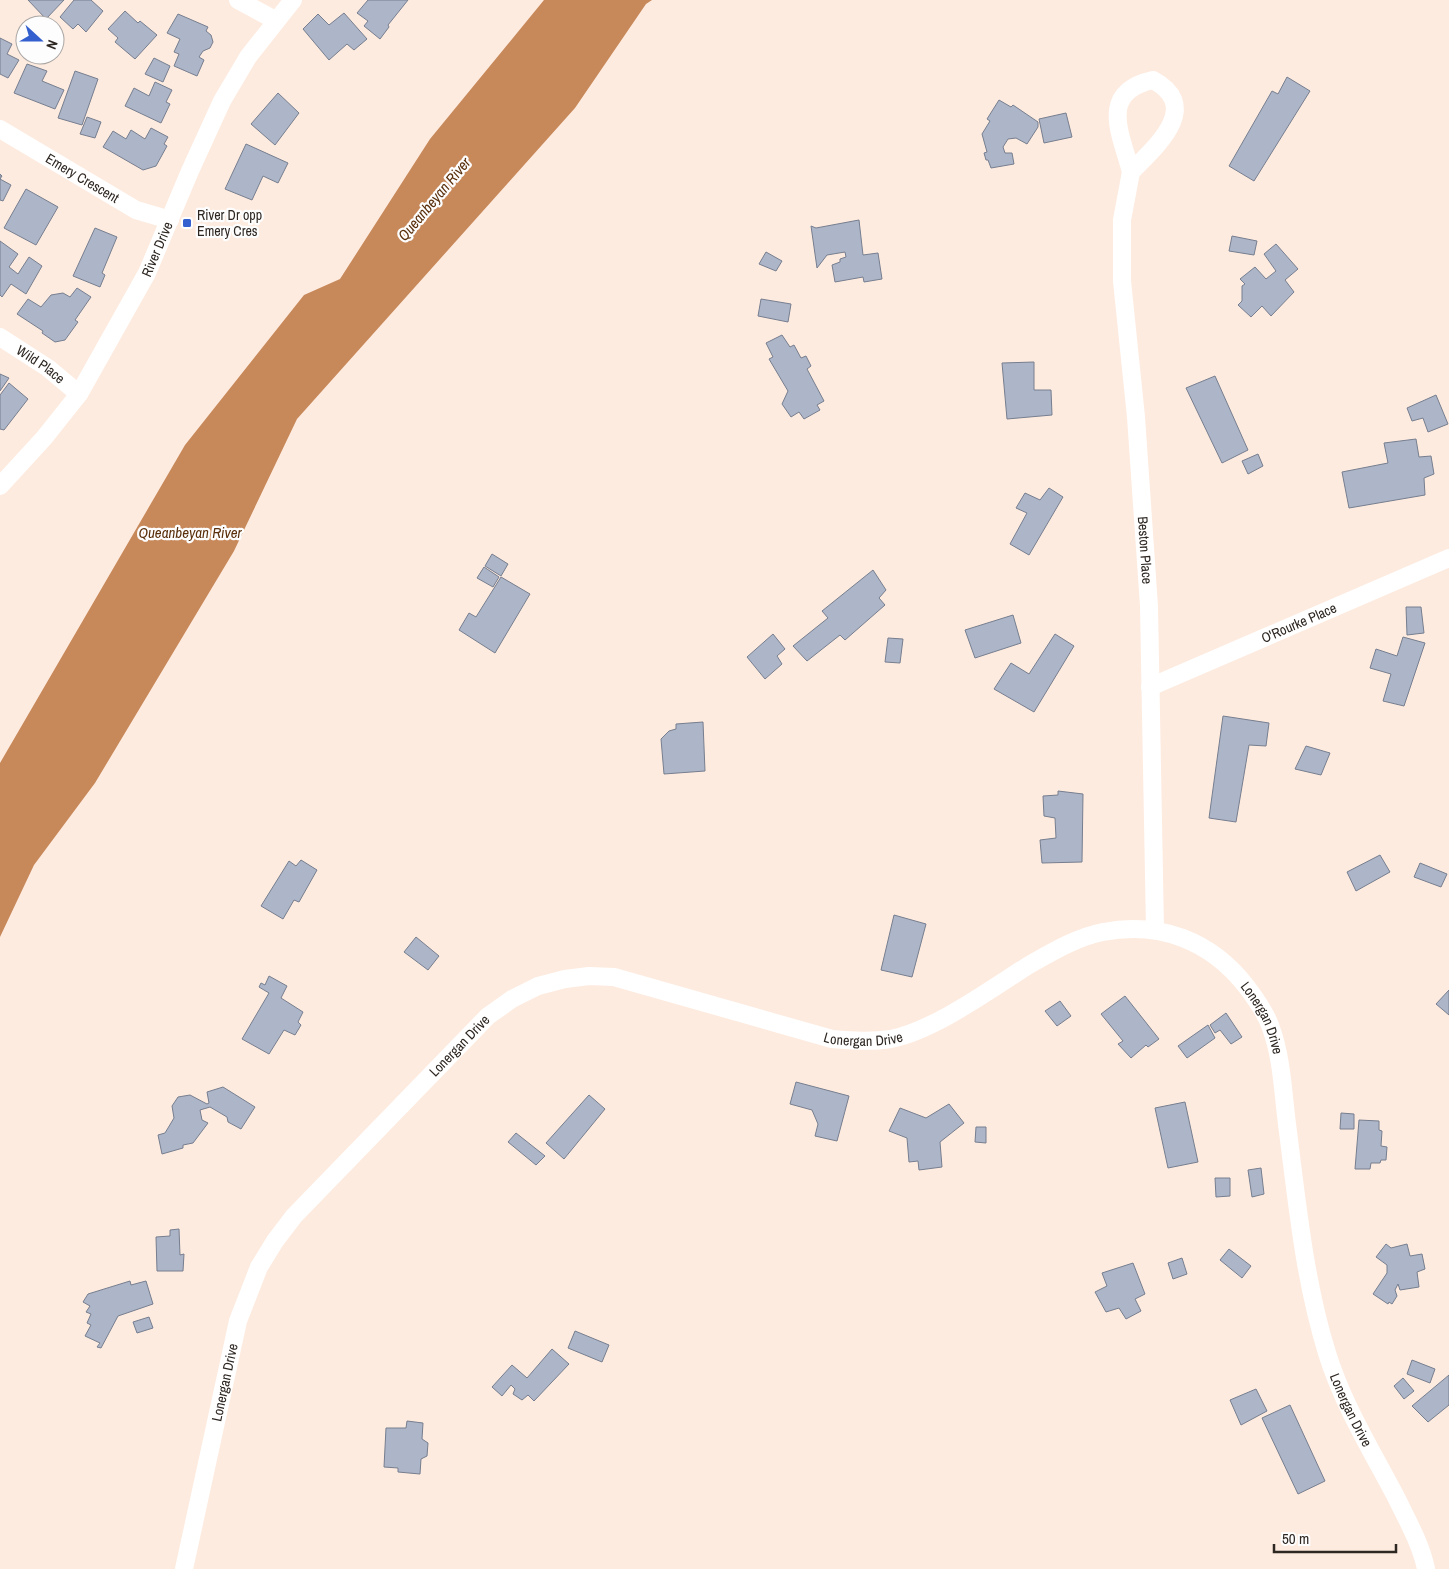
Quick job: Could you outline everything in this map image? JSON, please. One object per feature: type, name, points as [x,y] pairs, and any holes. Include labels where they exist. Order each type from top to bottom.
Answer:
[{"type":"street","points":[[238,0],[275,20]]},
{"type":"street","name":"River Drive","points":[[0,486],[44,438],[79,394],[148,273],[222,102],[248,57],[275,20],[293,0]]},
{"type":"street","name":"Beston Place","points":[[1132,172],[1165,137],[1172,125],[1175,110],[1171,95],[1164,86],[1153,80],[1138,83],[1126,91],[1118,105],[1116,117],[1132,172],[1122,220],[1122,281],[1143,502],[1149,606],[1154,791],[1153,877],[1155,929]]},
{"type":"street","name":"Emery Crescent","points":[[0,129],[136,210],[170,220]]},
{"type":"street","name":"Wild Place","points":[[0,337],[48,368],[79,394]]},
{"type":"street","name":"O'Rourke Place","points":[[1150,687],[1449,558]]},
{"type":"street","name":"Lonergan Drive","points":[[184,1569],[238,1321],[259,1267],[294,1216],[458,1045],[488,1016],[512,999],[538,986],[565,979],[589,976],[614,977],[832,1039],[862,1042],[893,1038],[950,1014],[1075,940],[1100,932],[1127,928],[1155,929],[1186,938],[1210,950],[1235,972],[1256,1000],[1271,1027],[1279,1063],[1303,1247],[1318,1325],[1335,1380],[1415,1534],[1426,1569]]},
{"type":"water","name":"Queanbeyan River","points":[[544,0],[652,0],[646,4],[575,108],[297,419],[234,551],[95,783],[34,865],[0,937],[0,763],[185,445],[304,295],[340,279],[430,139]]},
{"type":"building","points":[[28,0],[64,0],[50,15],[42,15]]},
{"type":"building","points":[[74,0],[91,0],[103,11],[86,32],[78,24],[73,29],[65,22],[65,15],[62,15]]},
{"type":"building","points":[[368,0],[408,0],[388,25],[389,27],[380,39],[364,26],[368,21],[357,13]]},
{"type":"building","points":[[125,11],[138,23],[140,21],[157,35],[135,59],[115,42],[118,38],[108,29]]},
{"type":"building","points":[[344,13],[367,39],[354,50],[347,44],[329,60],[303,29],[318,14],[329,25]]},
{"type":"building","points":[[178,14],[208,27],[206,31],[211,35],[213,42],[210,48],[203,51],[199,57],[204,60],[197,76],[174,66],[179,54],[174,52],[180,39],[167,33]]},
{"type":"building","points":[[0,38],[12,44],[7,54],[15,58],[16,65],[8,78],[0,74]]},
{"type":"building","points":[[154,58],[170,66],[163,82],[145,74]]},
{"type":"building","points":[[27,65],[47,71],[42,81],[64,90],[55,109],[14,93]]},
{"type":"building","points":[[75,71],[98,79],[82,125],[58,118]]},
{"type":"building","points":[[1287,77],[1310,91],[1254,181],[1229,166],[1272,91],[1278,94]]},
{"type":"building","points":[[155,82],[172,90],[166,102],[170,104],[161,123],[125,106],[134,88],[149,96]]},
{"type":"building","points":[[278,93],[299,113],[275,145],[251,124]]},
{"type":"building","points":[[999,100],[1011,107],[1013,105],[1038,122],[1038,127],[1027,144],[1016,138],[1008,139],[1003,147],[1005,153],[1012,153],[1014,164],[991,168],[984,153],[987,152],[982,134],[990,121],[987,119]]},
{"type":"building","points":[[1066,113],[1072,137],[1044,143],[1039,119]]},
{"type":"building","points":[[87,117],[101,122],[95,138],[80,134]]},
{"type":"building","points":[[151,128],[168,137],[164,144],[167,146],[156,166],[143,170],[103,147],[113,131],[126,139],[131,130],[145,139]]},
{"type":"building","points":[[246,144],[288,163],[278,183],[263,176],[252,200],[225,189]]},
{"type":"building","points":[[0,179],[11,185],[3,201],[0,200]]},
{"type":"building","points":[[26,189],[58,207],[36,245],[4,228]]},
{"type":"building","points":[[859,220],[863,255],[878,253],[882,279],[864,282],[863,277],[835,282],[832,265],[846,257],[845,252],[827,255],[817,268],[811,226],[816,228]]},
{"type":"building","points":[[95,228],[117,237],[102,273],[105,275],[100,287],[73,276]]},
{"type":"building","points":[[1232,236],[1257,241],[1254,255],[1229,251]]},
{"type":"building","points":[[0,241],[18,254],[9,267],[18,274],[29,257],[42,266],[26,294],[11,284],[2,297],[0,295]]},
{"type":"building","points":[[1276,244],[1298,269],[1285,280],[1294,292],[1271,316],[1262,306],[1251,317],[1238,305],[1242,301],[1242,286],[1245,284],[1240,279],[1255,267],[1266,279],[1276,271],[1264,254]]},
{"type":"building","points":[[766,252],[782,261],[776,271],[759,264]]},
{"type":"building","points":[[77,288],[91,297],[75,320],[78,322],[65,340],[55,342],[42,333],[43,331],[17,314],[28,299],[41,307],[51,295],[63,293],[70,297]]},
{"type":"building","points":[[761,299],[791,304],[788,322],[758,316]]},
{"type":"building","points":[[782,335],[790,347],[794,345],[801,358],[806,356],[811,366],[807,369],[824,401],[817,405],[820,410],[804,419],[799,412],[791,417],[782,404],[788,391],[769,359],[773,357],[766,343]]},
{"type":"building","points":[[1034,362],[1034,390],[1051,390],[1052,415],[1007,419],[1002,363]]},
{"type":"building","points":[[0,374],[9,378],[0,391]]},
{"type":"building","points":[[1215,376],[1248,450],[1222,463],[1186,388]]},
{"type":"building","points":[[9,383],[28,399],[4,430],[0,429],[0,395]]},
{"type":"building","points":[[1436,395],[1448,424],[1428,432],[1423,418],[1412,421],[1407,408]]},
{"type":"building","points":[[1416,439],[1419,457],[1431,456],[1434,474],[1424,478],[1425,495],[1349,508],[1342,472],[1388,463],[1384,443]]},
{"type":"building","points":[[1258,454],[1263,466],[1248,474],[1242,461]]},
{"type":"building","points":[[1049,488],[1063,497],[1029,555],[1010,544],[1027,513],[1016,508],[1025,493],[1040,500]]},
{"type":"building","points":[[492,554],[508,564],[501,576],[485,566]]},
{"type":"building","points":[[484,567],[499,577],[493,587],[477,578]]},
{"type":"building","points":[[873,570],[886,590],[879,598],[885,605],[845,640],[840,635],[807,661],[793,646],[828,618],[822,611]]},
{"type":"building","points":[[501,577],[530,594],[495,653],[459,630],[469,613],[476,617]]},
{"type":"building","points":[[1406,607],[1421,607],[1424,633],[1407,635]]},
{"type":"building","points":[[1013,615],[1021,643],[975,658],[965,630]]},
{"type":"building","points":[[773,634],[785,649],[777,656],[782,664],[765,679],[747,657]]},
{"type":"building","points":[[1055,634],[1074,646],[1034,712],[994,689],[1011,663],[1029,674]]},
{"type":"building","points":[[1403,637],[1425,643],[1404,706],[1383,701],[1391,674],[1370,668],[1376,649],[1397,656]]},
{"type":"building","points":[[888,638],[903,639],[900,663],[885,662]]},
{"type":"building","points":[[1223,716],[1269,723],[1266,746],[1249,745],[1236,822],[1209,818]]},
{"type":"building","points":[[703,722],[705,771],[664,774],[661,739],[669,731],[676,729],[676,724]]},
{"type":"building","points":[[1306,746],[1330,753],[1321,775],[1295,769]]},
{"type":"building","points":[[1058,791],[1083,794],[1082,862],[1042,863],[1040,840],[1056,838],[1055,818],[1044,816],[1043,796],[1058,795]]},
{"type":"building","points":[[1380,855],[1390,872],[1356,891],[1347,872]]},
{"type":"building","points":[[301,860],[317,870],[299,902],[294,900],[283,919],[261,906],[289,861],[296,866]]},
{"type":"building","points":[[1420,863],[1447,874],[1441,887],[1414,877]]},
{"type":"building","points":[[894,915],[926,924],[912,977],[881,970]]},
{"type":"building","points":[[416,937],[439,956],[428,970],[404,952]]},
{"type":"building","points":[[269,976],[287,986],[281,998],[303,1012],[298,1022],[301,1025],[295,1035],[284,1030],[269,1054],[242,1039],[269,993],[259,987],[261,983],[265,985]]},
{"type":"building","points":[[1449,990],[1449,1015],[1436,1004]]},
{"type":"building","points":[[1125,996],[1159,1039],[1148,1047],[1146,1045],[1131,1058],[1118,1044],[1123,1041],[1101,1014]]},
{"type":"building","points":[[1060,1001],[1071,1016],[1057,1026],[1045,1011]]},
{"type":"building","points":[[1226,1013],[1242,1037],[1231,1044],[1220,1030],[1215,1033],[1210,1025]]},
{"type":"building","points":[[1208,1025],[1215,1038],[1187,1058],[1178,1046]]},
{"type":"building","points":[[796,1082],[849,1096],[837,1141],[815,1136],[818,1124],[812,1110],[790,1104]]},
{"type":"building","points":[[223,1087],[255,1107],[241,1129],[228,1122],[227,1117],[210,1107],[200,1110],[202,1120],[208,1123],[193,1143],[162,1154],[158,1135],[165,1133],[174,1118],[172,1106],[178,1097],[190,1095],[207,1104],[209,1103],[207,1092]]},
{"type":"building","points":[[589,1095],[605,1109],[564,1159],[546,1143]]},
{"type":"building","points":[[1185,1102],[1198,1162],[1168,1168],[1155,1108]]},
{"type":"building","points":[[949,1104],[964,1123],[940,1142],[942,1167],[919,1170],[918,1161],[909,1162],[907,1138],[889,1131],[900,1108],[926,1118]]},
{"type":"building","points":[[1341,1113],[1354,1114],[1354,1129],[1340,1129]]},
{"type":"building","points":[[1359,1120],[1379,1121],[1379,1130],[1382,1131],[1381,1146],[1387,1147],[1386,1160],[1381,1160],[1380,1163],[1371,1163],[1370,1169],[1355,1169]]},
{"type":"building","points":[[976,1127],[986,1127],[986,1143],[975,1142]]},
{"type":"building","points":[[516,1133],[545,1156],[536,1165],[508,1142]]},
{"type":"building","points":[[1261,1168],[1264,1194],[1252,1197],[1248,1170]]},
{"type":"building","points":[[1215,1178],[1230,1178],[1230,1196],[1216,1197]]},
{"type":"building","points":[[179,1229],[180,1255],[184,1254],[183,1271],[157,1271],[156,1237],[170,1236],[170,1230]]},
{"type":"building","points":[[1386,1244],[1391,1248],[1407,1244],[1410,1256],[1422,1254],[1425,1269],[1417,1272],[1419,1287],[1400,1290],[1398,1284],[1395,1290],[1397,1296],[1392,1304],[1389,1302],[1388,1304],[1373,1294],[1387,1273],[1387,1265],[1376,1257]]},
{"type":"building","points":[[1229,1249],[1251,1266],[1242,1278],[1220,1260]]},
{"type":"building","points":[[1182,1258],[1187,1274],[1173,1279],[1168,1263]]},
{"type":"building","points":[[1133,1263],[1145,1294],[1135,1299],[1141,1311],[1126,1319],[1119,1308],[1106,1312],[1095,1292],[1107,1286],[1102,1273]]},
{"type":"building","points":[[130,1281],[131,1285],[146,1281],[153,1304],[118,1316],[101,1348],[97,1347],[100,1343],[85,1336],[91,1325],[87,1323],[91,1314],[86,1312],[90,1306],[83,1302],[88,1294]]},
{"type":"building","points":[[149,1317],[153,1328],[137,1333],[133,1322]]},
{"type":"building","points":[[575,1331],[609,1345],[602,1362],[568,1348]]},
{"type":"building","points":[[552,1349],[569,1364],[534,1401],[528,1395],[522,1400],[513,1394],[515,1389],[511,1385],[502,1396],[492,1387],[512,1365],[527,1378]]},
{"type":"building","points":[[1412,1360],[1435,1369],[1430,1383],[1407,1374]]},
{"type":"building","points":[[1449,1375],[1449,1405],[1428,1422],[1412,1406]]},
{"type":"building","points":[[1403,1378],[1414,1391],[1404,1399],[1394,1386]]},
{"type":"building","points":[[1256,1389],[1267,1411],[1241,1425],[1230,1400]]},
{"type":"building","points":[[1290,1405],[1325,1481],[1298,1494],[1262,1418]]},
{"type":"building","points":[[407,1421],[423,1423],[422,1439],[428,1443],[427,1456],[421,1459],[420,1474],[398,1472],[398,1468],[384,1467],[386,1428],[406,1428]]},
{"type":"place","name":"River Dr opp Emery Cres","points":[[187,223]]}]
